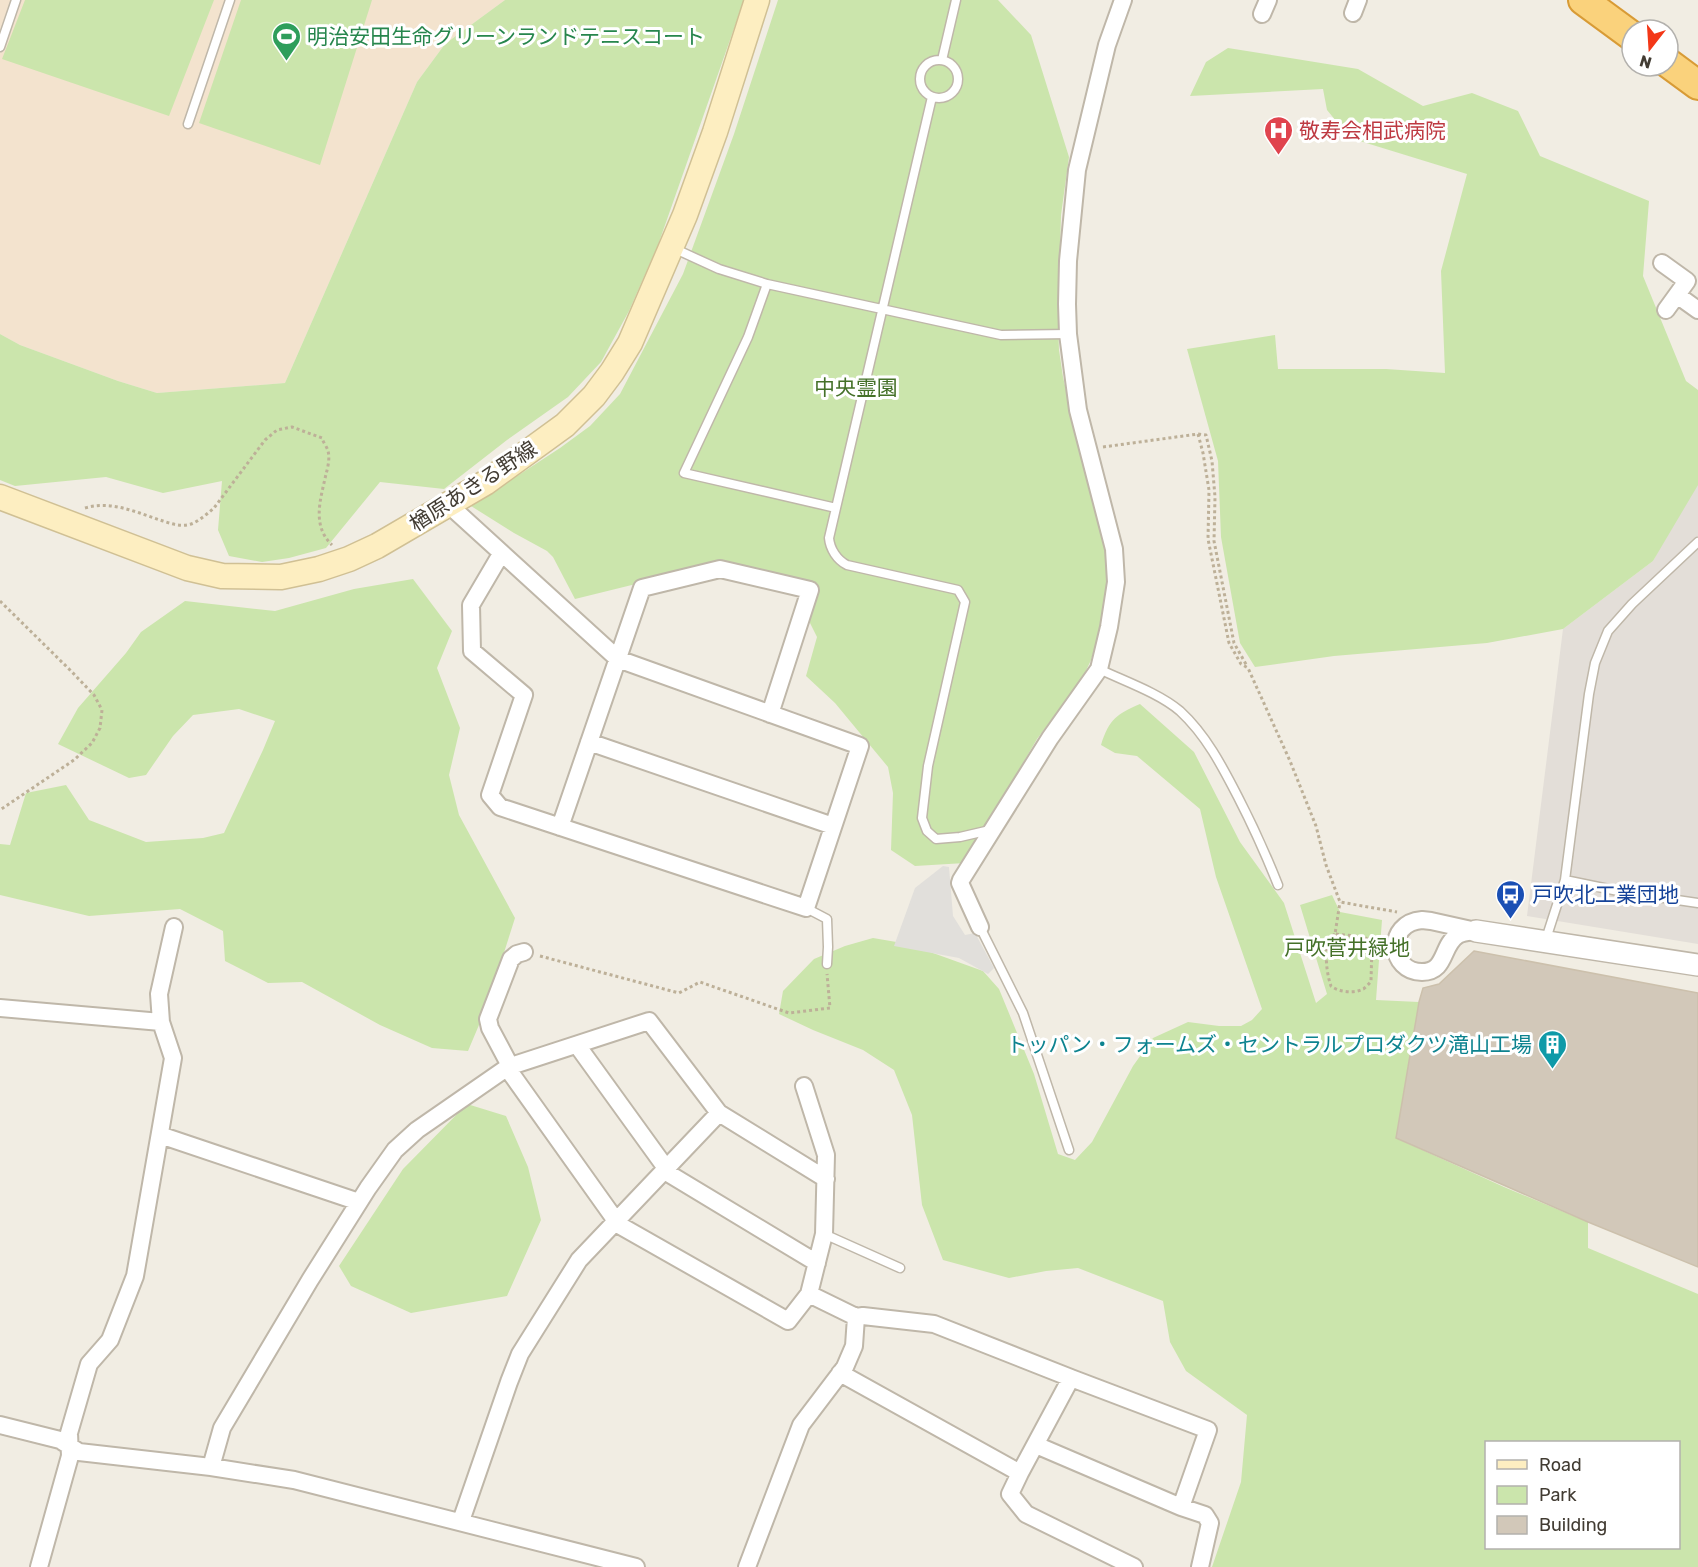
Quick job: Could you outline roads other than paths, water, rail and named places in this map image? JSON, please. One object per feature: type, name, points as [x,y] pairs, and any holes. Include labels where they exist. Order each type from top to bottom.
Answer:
[{"type":"highway","points":[[1583,0],[1620,27]]},
{"type":"highway","points":[[1680,72],[1698,85]]},
{"type":"main road","name":"楢原あきる野線","points":[[0,497],[187,568],[222,576],[281,577],[319,569],[350,559],[377,546],[485,483],[565,425],[594,396],[630,343],[672,248],[715,132],[757,0]]},
{"type":"street","points":[[980,927],[960,880],[1050,738],[1099,669],[1116,582],[1114,549],[1078,410],[1068,334],[1068,261],[1077,170],[1107,45],[1123,0]]},
{"type":"street","points":[[1662,263],[1687,281],[1666,310]]},
{"type":"street","points":[[1677,295],[1698,310]]},
{"type":"street","points":[[448,504],[618,659],[860,746],[806,908],[500,807],[490,795],[524,695],[472,651],[471,605],[501,554]]},
{"type":"street","points":[[560,827],[642,588],[720,569],[810,590],[770,714]]},
{"type":"street","points":[[589,742],[833,826]]},
{"type":"street","points":[[1476,931],[1459,934],[1453,939],[1439,967],[1430,971],[1422,972],[1407,968],[1400,961],[1395,948],[1397,935],[1406,924],[1413,921],[1431,921],[1476,931],[1698,965]]},
{"type":"street","points":[[40,1567],[70,1456],[69,1433],[89,1364],[110,1340],[135,1276],[173,1058],[161,1022],[159,994],[174,927]]},
{"type":"street","points":[[524,952],[511,959],[488,1018],[490,1028],[507,1060],[510,1072],[619,1225],[788,1321],[809,1294],[824,1234],[826,1155],[804,1086]]},
{"type":"street","points":[[0,1008],[161,1022]]},
{"type":"street","points":[[211,1467],[222,1428],[310,1280],[395,1150],[417,1130],[508,1067],[649,1021],[719,1113],[826,1179]]},
{"type":"street","points":[[577,1045],[671,1175],[817,1263]]},
{"type":"street","points":[[460,1521],[520,1354],[579,1260],[719,1113]]},
{"type":"street","points":[[160,1135],[359,1202]]},
{"type":"street","points":[[809,1294],[856,1317],[934,1324],[1208,1430],[1181,1507]]},
{"type":"street","points":[[747,1567],[801,1425],[845,1367],[854,1346],[856,1317]]},
{"type":"street","points":[[840,1373],[1020,1473]]},
{"type":"street","points":[[1071,1377],[1010,1494],[1026,1514],[1134,1567]]},
{"type":"street","points":[[0,1425],[60,1440],[79,1452],[211,1467],[294,1480],[636,1567]]},
{"type":"street","points":[[1036,1445],[1205,1515],[1210,1523],[1200,1567]]},
{"type":"lane","points":[[0,47],[16,0]]},
{"type":"lane","points":[[188,124],[230,0]]},
{"type":"lane","points":[[942,60],[957,0]]},
{"type":"lane","points":[[942,60],[951,64],[955,69],[958,79],[957,86],[948,96],[932,97],[922,88],[921,73],[929,63],[942,60]]},
{"type":"lane","points":[[932,97],[829,543],[833,552],[843,563],[958,590],[965,602],[928,766],[922,818],[927,831],[936,839],[960,837],[991,830]]},
{"type":"lane","points":[[672,248],[718,269],[767,284],[1001,335],[1068,334]]},
{"type":"lane","points":[[767,284],[748,337],[684,473],[836,508]]},
{"type":"lane","points":[[1545,942],[1565,880],[1595,663],[1608,632],[1632,604],[1698,542]]},
{"type":"lane","points":[[1099,669],[1152,694],[1178,710],[1199,731],[1219,759],[1258,836],[1278,885]]},
{"type":"lane","points":[[1565,880],[1623,892],[1698,903]]},
{"type":"lane","points":[[806,908],[827,919],[826,964]]},
{"type":"lane","points":[[980,927],[1023,1013],[1069,1150]]},
{"type":"lane","points":[[824,1234],[900,1268]]},
{"type":"place","name":"明治安田生命グリーンランドテニスコート","points":[[286,62]]},
{"type":"place","name":"敬寿会相武病院","points":[[1278,156]]},
{"type":"place","name":"戸吹北工業団地","points":[[1511,920]]},
{"type":"place","name":"トッパン・フォームズ・セントラルプロダクツ滝山工場","points":[[1553,1070]]},
{"type":"park label","name":"中央霊園","points":[[856,387]]},
{"type":"park label","name":"戸吹菅井緑地","points":[[1347,947]]}]
